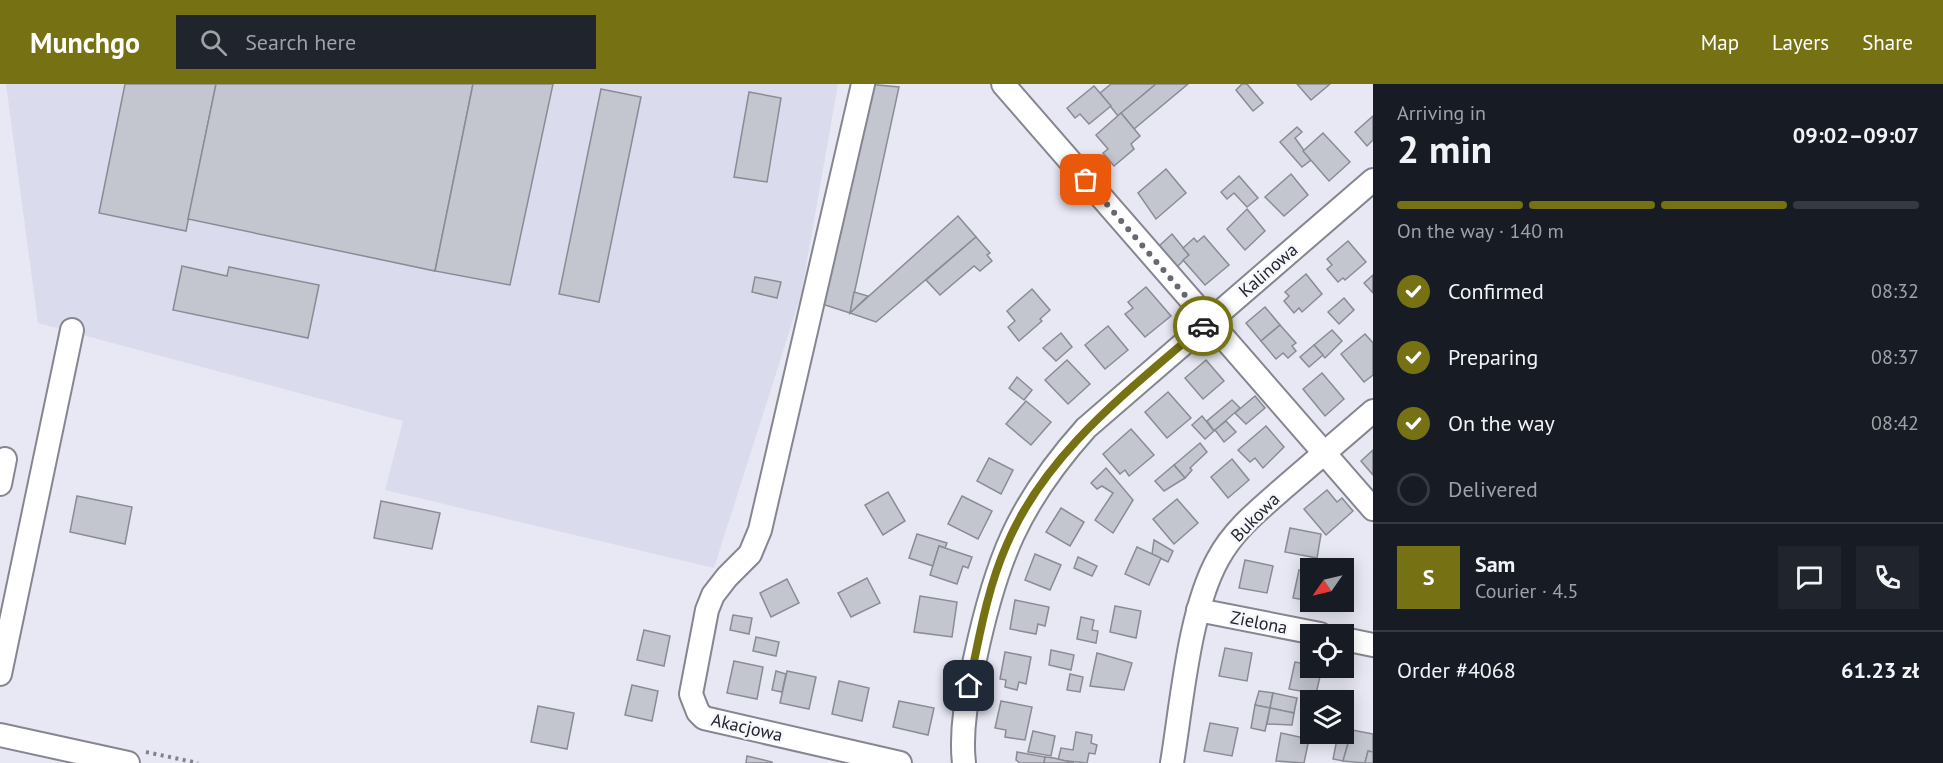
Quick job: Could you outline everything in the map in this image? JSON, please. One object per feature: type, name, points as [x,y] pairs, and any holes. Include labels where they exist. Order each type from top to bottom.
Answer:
[{"type":"street","name":"Akacjowa","points":[[862,84],[760,530],[750,554],[726,577],[713,595],[707,610],[692,694],[698,712],[704,718],[900,763]]},
{"type":"street","points":[[1003,84],[1373,509]]},
{"type":"street","name":"Kalinowa","points":[[964,763],[969,686],[992,584],[1007,544],[1031,498],[1086,428],[1373,180]]},
{"type":"street","points":[[0,674],[72,330]]},
{"type":"street","name":"Bukowa","points":[[1172,763],[1198,610],[1208,578],[1234,535],[1373,411]]},
{"type":"street","points":[[0,484],[5,459]]},
{"type":"street","name":"Zielona","points":[[1198,610],[1300,630]]},
{"type":"street","points":[[1354,641],[1373,645]]},
{"type":"street","points":[[0,735],[128,763]]},
{"type":"shaded area","points":[[6,84],[838,84],[801,295],[714,568],[385,490],[403,421],[38,323]]},
{"type":"building","points":[[125,84],[216,84],[186,231],[99,213]]},
{"type":"building","points":[[216,84],[473,84],[435,271],[188,219]]},
{"type":"building","points":[[473,84],[553,84],[510,285],[435,271]]},
{"type":"building","points":[[867,84],[899,87],[850,313],[819,303]]},
{"type":"building","points":[[1111,84],[1156,84],[1118,116],[1100,93]]},
{"type":"building","points":[[1156,84],[1188,84],[1134,129],[1121,113]]},
{"type":"building","points":[[1242,84],[1247,84],[1263,103],[1253,111],[1236,90]]},
{"type":"building","points":[[1297,84],[1330,84],[1311,100]]},
{"type":"building","points":[[1094,86],[1111,106],[1089,124],[1080,114],[1075,118],[1067,108]]},
{"type":"building","points":[[601,89],[641,97],[599,302],[559,294]]},
{"type":"building","points":[[749,92],[781,98],[767,182],[734,177]]},
{"type":"building","points":[[1121,113],[1140,136],[1131,144],[1134,149],[1114,166],[1103,153],[1108,149],[1096,135]]},
{"type":"building","points":[[1373,116],[1373,140],[1367,146],[1355,132]]},
{"type":"building","points":[[1297,127],[1302,132],[1295,138],[1311,160],[1302,167],[1280,142]]},
{"type":"building","points":[[1323,133],[1350,162],[1329,181],[1303,151]]},
{"type":"building","points":[[1166,169],[1186,193],[1156,219],[1138,193]]},
{"type":"building","points":[[1291,174],[1308,195],[1284,216],[1265,197]]},
{"type":"building","points":[[1239,176],[1258,198],[1247,207],[1234,193],[1227,199],[1221,192]]},
{"type":"building","points":[[1247,209],[1265,231],[1245,250],[1227,229]]},
{"type":"building","points":[[958,216],[976,237],[876,322],[850,313]]},
{"type":"building","points":[[1172,234],[1189,255],[1177,267],[1159,246]]},
{"type":"building","points":[[1204,236],[1229,265],[1205,285],[1183,260],[1189,255],[1183,248],[1194,238],[1197,242]]},
{"type":"building","points":[[976,237],[990,253],[987,255],[992,261],[980,271],[974,266],[940,295],[926,280]]},
{"type":"building","points":[[1348,241],[1366,262],[1345,280],[1343,278],[1338,282],[1327,269],[1332,265],[1327,259]]},
{"type":"building","points":[[182,266],[227,276],[229,267],[319,285],[308,338],[173,310]]},
{"type":"building","points":[[1306,274],[1322,294],[1302,312],[1299,308],[1294,313],[1284,301],[1289,296],[1285,292]]},
{"type":"building","points":[[1373,275],[1373,293],[1364,283]]},
{"type":"building","points":[[755,277],[781,282],[777,298],[752,292]]},
{"type":"building","points":[[1146,287],[1171,316],[1145,337],[1125,314],[1133,308],[1128,302]]},
{"type":"building","points":[[1032,289],[1050,310],[1040,319],[1042,321],[1019,341],[1008,327],[1015,321],[1007,311]]},
{"type":"building","points":[[854,292],[868,296],[850,313]]},
{"type":"building","points":[[1344,298],[1354,310],[1339,324],[1328,312]]},
{"type":"building","points":[[1265,307],[1280,325],[1261,341],[1246,323]]},
{"type":"building","points":[[1280,325],[1296,343],[1292,346],[1296,351],[1288,358],[1283,353],[1276,359],[1261,341]]},
{"type":"building","points":[[1108,326],[1128,350],[1105,369],[1085,345]]},
{"type":"building","points":[[1332,330],[1342,341],[1325,358],[1314,345]]},
{"type":"building","points":[[1061,333],[1072,347],[1056,361],[1043,348]]},
{"type":"building","points":[[1365,334],[1373,343],[1373,375],[1364,382],[1341,354]]},
{"type":"building","points":[[1314,345],[1323,355],[1309,367],[1300,357]]},
{"type":"building","points":[[1067,360],[1090,384],[1068,404],[1045,380]]},
{"type":"building","points":[[1206,360],[1224,381],[1203,399],[1185,378]]},
{"type":"building","points":[[1322,373],[1344,399],[1325,416],[1303,389]]},
{"type":"building","points":[[1017,377],[1032,390],[1024,400],[1009,388]]},
{"type":"building","points":[[1168,392],[1191,418],[1167,438],[1145,412]]},
{"type":"building","points":[[1255,396],[1265,408],[1246,424],[1235,413]]},
{"type":"building","points":[[1232,400],[1240,408],[1214,431],[1207,421]]},
{"type":"building","points":[[1026,401],[1051,422],[1031,445],[1006,424]]},
{"type":"building","points":[[1202,416],[1214,431],[1205,439],[1192,425]]},
{"type":"building","points":[[1226,421],[1236,432],[1224,442],[1215,430]]},
{"type":"building","points":[[1266,426],[1284,447],[1263,468],[1255,458],[1250,462],[1238,450]]},
{"type":"building","points":[[1131,429],[1154,455],[1129,476],[1125,470],[1120,474],[1103,454]]},
{"type":"building","points":[[1200,443],[1207,452],[1190,468],[1192,470],[1185,478],[1174,465]]},
{"type":"building","points":[[1373,450],[1373,475],[1361,461]]},
{"type":"building","points":[[989,458],[1013,470],[1001,494],[977,481]]},
{"type":"building","points":[[1232,459],[1249,480],[1228,498],[1211,477]]},
{"type":"building","points":[[1174,465],[1185,478],[1164,491],[1155,481]]},
{"type":"building","points":[[1106,468],[1133,500],[1113,533],[1095,520],[1113,493],[1102,486],[1097,489],[1091,483]]},
{"type":"building","points":[[1327,490],[1337,502],[1342,498],[1353,511],[1326,535],[1304,509]]},
{"type":"building","points":[[888,492],[905,521],[883,535],[865,505]]},
{"type":"building","points":[[77,496],[132,507],[125,544],[70,532]]},
{"type":"building","points":[[962,496],[992,511],[978,539],[948,524]]},
{"type":"building","points":[[1177,499],[1198,523],[1174,544],[1153,519]]},
{"type":"building","points":[[381,501],[440,513],[432,549],[374,538]]},
{"type":"building","points":[[1061,508],[1084,522],[1070,546],[1046,532]]},
{"type":"building","points":[[1290,528],[1321,534],[1317,558],[1285,552]]},
{"type":"building","points":[[917,534],[947,543],[945,548],[939,546],[933,566],[909,558]]},
{"type":"building","points":[[1154,540],[1173,551],[1168,562],[1152,554]]},
{"type":"building","points":[[939,546],[972,557],[968,568],[963,566],[957,584],[930,575]]},
{"type":"building","points":[[1137,547],[1161,558],[1149,585],[1125,574]]},
{"type":"building","points":[[1035,554],[1061,565],[1050,590],[1025,580]]},
{"type":"building","points":[[1078,557],[1097,566],[1092,576],[1074,568]]},
{"type":"building","points":[[1245,560],[1273,566],[1267,593],[1239,588]]},
{"type":"building","points":[[1299,570],[1300,599],[1293,598]]},
{"type":"building","points":[[867,578],[880,603],[851,617],[838,593]]},
{"type":"building","points":[[787,579],[799,603],[771,617],[760,593]]},
{"type":"building","points":[[920,596],[957,602],[952,637],[914,632]]},
{"type":"building","points":[[1015,600],[1049,607],[1045,626],[1038,624],[1036,634],[1010,629]]},
{"type":"building","points":[[1115,606],[1141,611],[1136,638],[1110,632]]},
{"type":"building","points":[[733,615],[752,618],[749,634],[730,630]]},
{"type":"building","points":[[1081,617],[1094,620],[1092,630],[1098,631],[1096,643],[1077,639]]},
{"type":"building","points":[[644,630],[670,636],[664,666],[637,660]]},
{"type":"building","points":[[756,637],[779,642],[776,656],[753,651]]},
{"type":"building","points":[[1225,648],[1252,653],[1247,681],[1219,676]]},
{"type":"building","points":[[1051,650],[1074,655],[1071,670],[1049,665]]},
{"type":"building","points":[[1005,652],[1031,657],[1026,684],[1019,682],[1017,690],[1005,687],[1006,680],[1000,679]]},
{"type":"building","points":[[1097,653],[1132,663],[1124,690],[1090,686]]},
{"type":"building","points":[[734,661],[763,667],[757,699],[727,693]]},
{"type":"building","points":[[1295,662],[1300,663],[1300,678],[1320,678],[1317,690],[1289,689]]},
{"type":"building","points":[[776,671],[786,674],[782,692],[772,690]]},
{"type":"building","points":[[787,671],[816,677],[809,709],[780,703]]},
{"type":"building","points":[[1070,674],[1083,677],[1080,692],[1067,690]]},
{"type":"building","points":[[839,681],[869,688],[862,721],[832,714]]},
{"type":"building","points":[[632,685],[658,691],[652,721],[625,715]]},
{"type":"building","points":[[1259,691],[1273,693],[1270,708],[1255,705]]},
{"type":"building","points":[[1273,693],[1297,698],[1294,713],[1270,708]]},
{"type":"building","points":[[899,701],[934,708],[928,735],[893,727]]},
{"type":"building","points":[[1001,701],[1032,707],[1025,740],[1005,737],[1006,730],[995,728]]},
{"type":"building","points":[[1255,705],[1270,708],[1265,731],[1251,728]]},
{"type":"building","points":[[538,706],[574,713],[567,749],[531,742]]},
{"type":"building","points":[[1270,708],[1294,713],[1292,725],[1267,724]]},
{"type":"building","points":[[1210,723],[1238,728],[1232,756],[1204,751]]},
{"type":"building","points":[[1354,730],[1373,734],[1373,752],[1368,751],[1365,763],[1343,761],[1348,744],[1354,744]]},
{"type":"building","points":[[1033,731],[1055,736],[1051,756],[1028,752]]},
{"type":"building","points":[[1076,732],[1092,735],[1091,743],[1097,745],[1095,754],[1089,753],[1087,763],[1058,760],[1061,748],[1073,750]]},
{"type":"building","points":[[1281,733],[1300,737],[1300,744],[1308,744],[1304,763],[1276,761]]},
{"type":"building","points":[[1336,744],[1348,744],[1343,761],[1333,759]]},
{"type":"building","points":[[1368,751],[1373,752],[1373,763],[1365,763]]},
{"type":"building","points":[[1017,752],[1045,757],[1044,763],[1020,763],[1016,760]]},
{"type":"building","points":[[747,756],[772,762],[772,763],[746,763]]},
{"type":"building","points":[[1045,757],[1054,758],[1074,763],[1044,763]]},
{"type":"way so far","points":[[1086,180],[1208,322],[1203,326]]},
{"type":"route","points":[[969,686],[992,584],[1007,544],[1031,498],[1086,428],[1203,326]]}]
